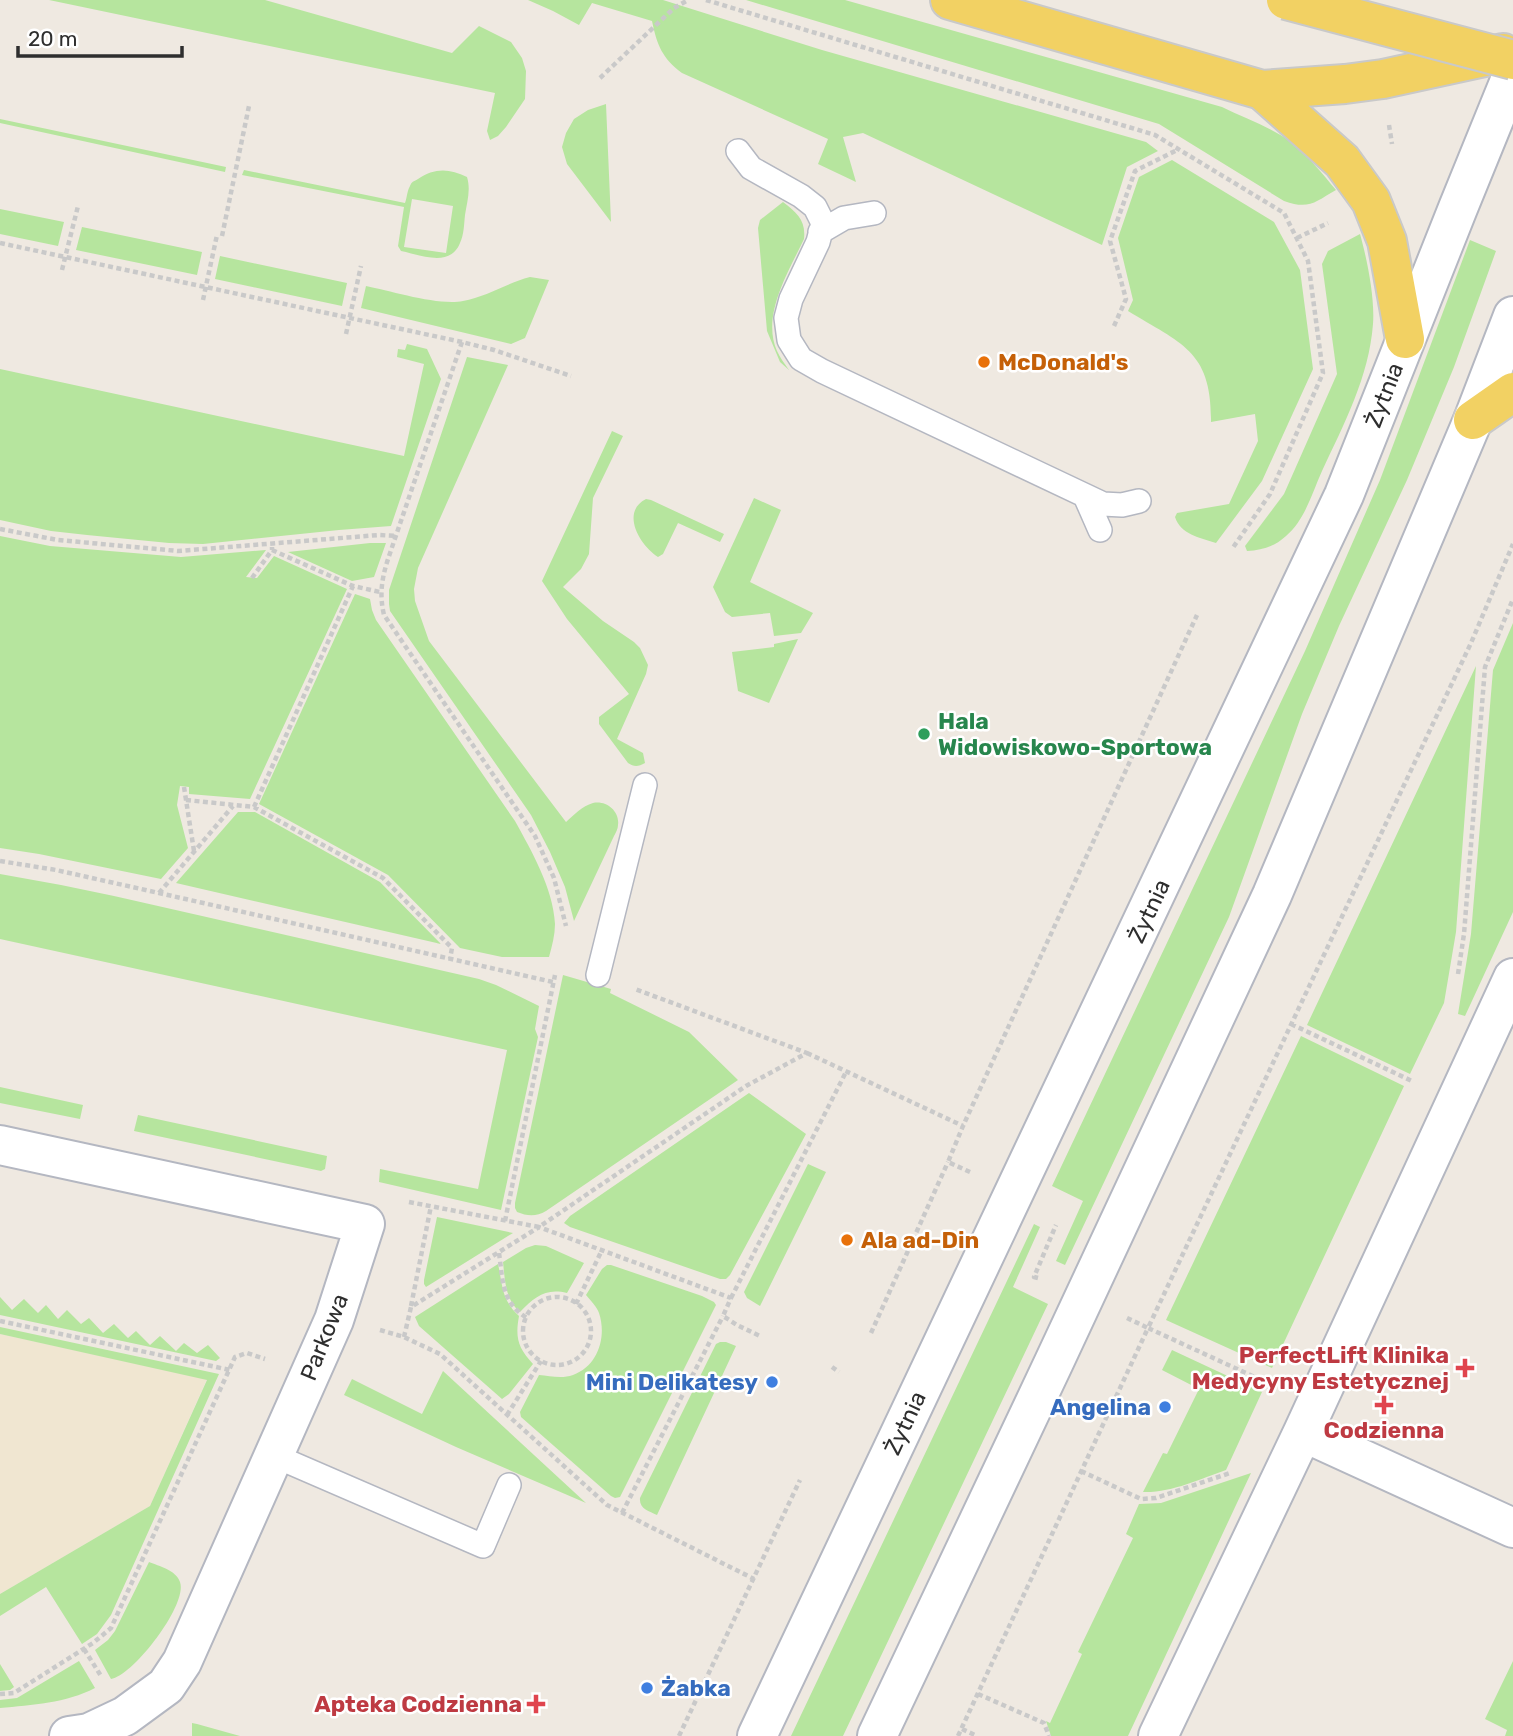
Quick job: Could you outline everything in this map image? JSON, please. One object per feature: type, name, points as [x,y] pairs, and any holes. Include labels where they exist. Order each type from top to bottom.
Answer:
[{"type":"main road","points":[[950,0],[1262,90],[1383,79],[1513,51]]},
{"type":"main road","points":[[1286,0],[1513,60]]},
{"type":"main road","points":[[1262,90],[1342,161],[1371,201],[1387,241],[1405,339]]},
{"type":"main road","points":[[1473,420],[1513,392]]},
{"type":"street","name":"Żytnia","points":[[757,1736],[1345,495],[1513,73]]},
{"type":"street","points":[[877,1736],[1272,895],[1473,420],[1513,316]]},
{"type":"street","points":[[1158,1736],[1303,1432],[1513,978]]},
{"type":"street","name":"Parkowa","points":[[0,1145],[365,1224],[334,1321],[182,1662],[166,1686],[125,1716],[89,1733],[69,1736]]},
{"type":"street","points":[[1303,1432],[1513,1528]]},
{"type":"lane","points":[[738,151],[751,168],[816,207],[823,223],[818,242],[791,299],[786,318],[789,340],[801,359],[1103,504],[1122,505],[1139,501]]},
{"type":"lane","points":[[820,232],[844,218],[874,213]]},
{"type":"lane","points":[[1085,496],[1100,530]]},
{"type":"lane","points":[[598,975],[645,785]]},
{"type":"lane","points":[[275,1455],[483,1546],[509,1485]]},
{"type":"path","points":[[600,78],[674,8],[688,0]]},
{"type":"path","points":[[706,0],[1155,135],[1284,213],[1308,261],[1323,373],[1270,494],[1232,550]]},
{"type":"path","points":[[203,300],[249,106]]},
{"type":"path","points":[[1114,326],[1126,299],[1110,240],[1135,171],[1178,149]]},
{"type":"path","points":[[62,270],[78,206]]},
{"type":"path","points":[[1297,239],[1329,222]]},
{"type":"path","points":[[0,243],[462,342],[571,376]]},
{"type":"path","points":[[346,334],[361,266]]},
{"type":"path","points":[[462,342],[383,575],[380,592],[384,615],[535,836],[554,878],[566,924],[564,936]]},
{"type":"path","points":[[0,529],[58,540],[178,551],[272,547],[379,535],[396,536]]},
{"type":"path","points":[[958,1736],[1471,643],[1513,544]]},
{"type":"path","points":[[252,578],[272,547]]},
{"type":"path","points":[[272,547],[353,586],[380,592]]},
{"type":"path","points":[[254,807],[353,586]]},
{"type":"path","points":[[1457,980],[1464,934],[1485,667],[1513,599]]},
{"type":"path","points":[[872,1333],[963,1126],[1197,615]]},
{"type":"path","points":[[184,786],[194,851]]},
{"type":"path","points":[[186,800],[254,807],[383,878],[452,948],[450,959]]},
{"type":"path","points":[[159,893],[234,805]]},
{"type":"path","points":[[0,861],[56,870],[553,982]]},
{"type":"path","points":[[505,1221],[557,966],[598,975],[807,1053],[963,1126]]},
{"type":"path","points":[[1291,1024],[1416,1083]]},
{"type":"path","points":[[411,1307],[539,1227],[746,1086],[807,1053]]},
{"type":"path","points":[[622,1513],[846,1072]]},
{"type":"path","points":[[948,1162],[978,1176]]},
{"type":"path","points":[[405,1201],[539,1227],[731,1298]]},
{"type":"path","points":[[404,1337],[431,1206]]},
{"type":"path","points":[[1045,1281],[1034,1276],[1060,1217]]},
{"type":"path","points":[[576,1304],[602,1250]]},
{"type":"path","points":[[499,1253],[506,1294],[515,1311],[527,1318]]},
{"type":"path","points":[[556,1297],[576,1304],[584,1311],[589,1322],[588,1344],[582,1354],[563,1365],[541,1361],[532,1354],[523,1335],[528,1313],[545,1299],[556,1297]]},
{"type":"path","points":[[723,1316],[760,1336]]},
{"type":"path","points":[[1123,1316],[1275,1386]]},
{"type":"path","points":[[0,1321],[230,1370]]},
{"type":"path","points":[[0,1694],[13,1693],[85,1649],[104,1636],[115,1621],[235,1357],[247,1353],[308,1376]]},
{"type":"path","points":[[507,1415],[541,1361]]},
{"type":"path","points":[[832,1367],[839,1372]]},
{"type":"path","points":[[1081,1471],[1141,1499],[1156,1498],[1234,1472]]},
{"type":"path","points":[[679,1736],[800,1480]]},
{"type":"path","points":[[85,1649],[105,1683]]},
{"type":"path","points":[[978,1693],[1044,1723],[1049,1736]]},
{"type":"path","points":[[962,1729],[977,1736]]},
{"type":"shaded area","points":[[0,1334],[207,1379],[150,1506],[0,1594]]},
{"type":"green space","points":[[49,0],[265,0],[452,53],[479,26],[511,42],[522,58],[526,71],[525,99],[506,127],[490,140],[487,131],[495,93]]},
{"type":"green space","points":[[528,0],[663,0],[822,50],[1146,142],[1158,151],[1127,167],[1102,245],[863,133],[843,137],[856,182],[818,164],[828,139],[682,73],[661,50],[652,21],[592,3],[579,25]]},
{"type":"green space","points":[[746,0],[845,0],[1222,107],[1291,142],[1336,190],[1306,205],[1293,204],[1159,124]]},
{"type":"green space","points":[[606,104],[611,222],[567,164],[562,147],[574,119],[588,110]]},
{"type":"green space","points":[[0,119],[226,167],[225,172],[0,123]]},
{"type":"green space","points":[[1172,160],[1274,222],[1300,270],[1313,369],[1262,481],[1216,543],[1186,532],[1175,517],[1177,513],[1229,504],[1258,441],[1255,414],[1211,422],[1210,398],[1199,364],[1178,342],[1128,311],[1133,300],[1118,238],[1139,177]]},
{"type":"green space","points":[[244,170],[405,203],[413,182],[424,175],[442,170],[454,172],[467,177],[468,182],[462,237],[455,251],[442,258],[401,251],[398,246],[404,207],[242,175]],"holes":[[[412,199],[453,206],[446,253],[404,247]]]},
{"type":"green space","points":[[783,202],[800,218],[804,227],[804,239],[779,294],[772,323],[777,351],[789,370],[780,362],[767,331],[758,228],[760,220]]},
{"type":"green space","points":[[0,209],[64,222],[58,246],[0,234]]},
{"type":"green space","points":[[82,227],[202,252],[197,275],[76,250]]},
{"type":"green space","points":[[1360,234],[1373,302],[1371,344],[1361,381],[1307,506],[1293,530],[1277,543],[1263,549],[1247,551],[1245,546],[1284,494],[1337,374],[1322,264],[1328,251]]},
{"type":"green space","points":[[1470,240],[1496,251],[1454,367],[1407,480],[1339,626],[1302,714],[1229,917],[1065,1265],[1056,1261],[1083,1201],[1052,1186],[1305,651],[1380,480]]},
{"type":"green space","points":[[220,256],[347,283],[342,306],[215,279]]},
{"type":"green space","points":[[530,277],[549,280],[525,338],[511,344],[361,308],[366,286],[428,300],[453,302],[480,296]]},
{"type":"green space","points":[[407,344],[427,349],[441,379],[391,526],[203,544],[51,531],[0,520],[0,369],[404,456],[424,364],[397,357],[398,349],[405,350]]},
{"type":"green space","points":[[467,357],[508,365],[418,568],[415,601],[429,641],[566,822],[582,808],[593,803],[607,805],[617,815],[617,830],[574,921],[565,887],[531,815],[390,611],[389,590]]},
{"type":"green space","points":[[612,431],[623,436],[593,498],[589,554],[581,569],[563,587],[603,621],[634,642],[648,665],[617,739],[643,753],[645,763],[636,766],[628,763],[599,724],[599,717],[629,694],[567,619],[542,581]]},
{"type":"green space","points":[[754,498],[781,510],[750,582],[813,613],[801,633],[774,636],[770,613],[732,617],[725,612],[713,587]]},
{"type":"green space","points":[[646,499],[724,534],[720,542],[678,523],[663,554],[658,557],[639,537],[634,520],[638,505]]},
{"type":"green space","points":[[0,536],[50,546],[181,557],[266,550],[246,577],[257,578],[274,556],[347,589],[250,799],[189,794],[189,787],[180,786],[177,805],[188,848],[161,879],[0,848]]},
{"type":"green space","points":[[386,543],[374,577],[352,581],[288,552]]},
{"type":"green space","points":[[355,594],[370,599],[376,620],[515,821],[528,845],[546,884],[553,911],[555,924],[549,957],[502,957],[460,948],[388,875],[259,804]]},
{"type":"green space","points":[[1513,623],[1513,912],[1465,1016],[1458,1014],[1471,934],[1493,670]]},
{"type":"green space","points":[[798,639],[769,703],[738,691],[732,652],[774,647],[774,644]]},
{"type":"green space","points":[[1476,666],[1456,932],[1444,1003],[1410,1074],[1307,1025]]},
{"type":"green space","points":[[238,812],[255,812],[380,882],[441,944],[176,883]]},
{"type":"green space","points":[[0,874],[114,896],[479,979],[539,1006],[535,1029],[538,1037],[501,1210],[379,1182],[380,1169],[478,1189],[507,1050],[0,939]]},
{"type":"green space","points":[[563,975],[611,989],[610,993],[689,1032],[738,1080],[546,1211],[528,1215],[517,1212],[515,1203]]},
{"type":"green space","points":[[1301,1036],[1404,1086],[1272,1368],[1166,1320]]},
{"type":"green space","points":[[0,1087],[83,1105],[80,1119],[0,1103]]},
{"type":"green space","points":[[749,1093],[806,1134],[726,1279],[564,1223],[570,1216]]},
{"type":"green space","points":[[138,1115],[327,1156],[325,1169],[321,1171],[134,1131]]},
{"type":"green space","points":[[808,1164],[826,1172],[760,1306],[747,1298],[744,1292]]},
{"type":"green space","points":[[437,1217],[513,1233],[426,1287],[424,1280]]},
{"type":"green space","points":[[1034,1224],[1040,1227],[1013,1287],[1048,1304],[843,1736],[791,1736]]},
{"type":"green space","points":[[535,1245],[546,1246],[584,1263],[567,1293],[552,1292],[541,1295],[520,1312],[511,1301],[503,1262]]},
{"type":"green space","points":[[498,1264],[506,1298],[519,1316],[519,1342],[533,1364],[502,1399],[419,1326],[415,1317]]},
{"type":"green space","points":[[607,1265],[702,1296],[716,1305],[620,1497],[615,1498],[521,1417],[520,1412],[539,1375],[573,1375],[582,1371],[594,1358],[601,1341],[601,1322],[597,1308],[586,1295]]},
{"type":"green space","points":[[0,1297],[12,1310],[24,1299],[38,1313],[46,1305],[58,1319],[67,1310],[81,1324],[89,1318],[103,1333],[114,1324],[128,1338],[136,1331],[150,1345],[160,1336],[176,1351],[184,1343],[197,1353],[208,1345],[220,1358],[216,1361],[0,1315]]},
{"type":"green space","points":[[0,1327],[219,1374],[111,1615],[97,1634],[82,1644],[46,1587],[0,1616],[0,1594],[150,1506],[207,1380],[0,1334]]},
{"type":"green space","points":[[720,1342],[736,1346],[657,1515],[643,1507],[640,1498],[716,1344]]},
{"type":"green space","points":[[1172,1350],[1262,1392],[1226,1470],[1175,1488],[1143,1492],[1163,1453],[1167,1454],[1199,1389],[1162,1370]]},
{"type":"green space","points":[[443,1371],[586,1503],[344,1395],[352,1379],[422,1414]]},
{"type":"green space","points":[[1251,1473],[1128,1736],[1051,1736],[1046,1721],[1050,1723],[1082,1654],[1078,1652],[1133,1538],[1126,1534],[1139,1504],[1161,1503]]},
{"type":"green space","points":[[149,1562],[167,1569],[178,1578],[180,1592],[176,1606],[145,1652],[121,1675],[111,1679],[95,1650],[115,1631]]},
{"type":"green space","points":[[79,1661],[95,1688],[61,1700],[0,1708],[0,1700],[17,1698]]},
{"type":"green space","points":[[1513,1661],[1513,1736],[1505,1736],[1507,1730],[1485,1719]]},
{"type":"green space","points":[[0,1664],[14,1687],[10,1690],[0,1691]]},
{"type":"green space","points":[[192,1723],[197,1724],[240,1736],[192,1736]]},
{"type":"place","name":"McDonald's","points":[[984,362]]},
{"type":"place","name":"Hala Widowiskowo-Sportowa","points":[[924,734]]},
{"type":"place","name":"Ala ad-Din","points":[[847,1240]]},
{"type":"place","name":"PerfectLift Klinika Medycyny Estetycznej","points":[[1465,1368]]},
{"type":"place","name":"Mini Delikatesy","points":[[772,1382]]},
{"type":"place","name":"Codzienna","points":[[1384,1405]]},
{"type":"place","name":"Angelina","points":[[1165,1407]]},
{"type":"place","name":"Żabka","points":[[647,1688]]},
{"type":"place","name":"Apteka Codzienna","points":[[536,1704]]}]
